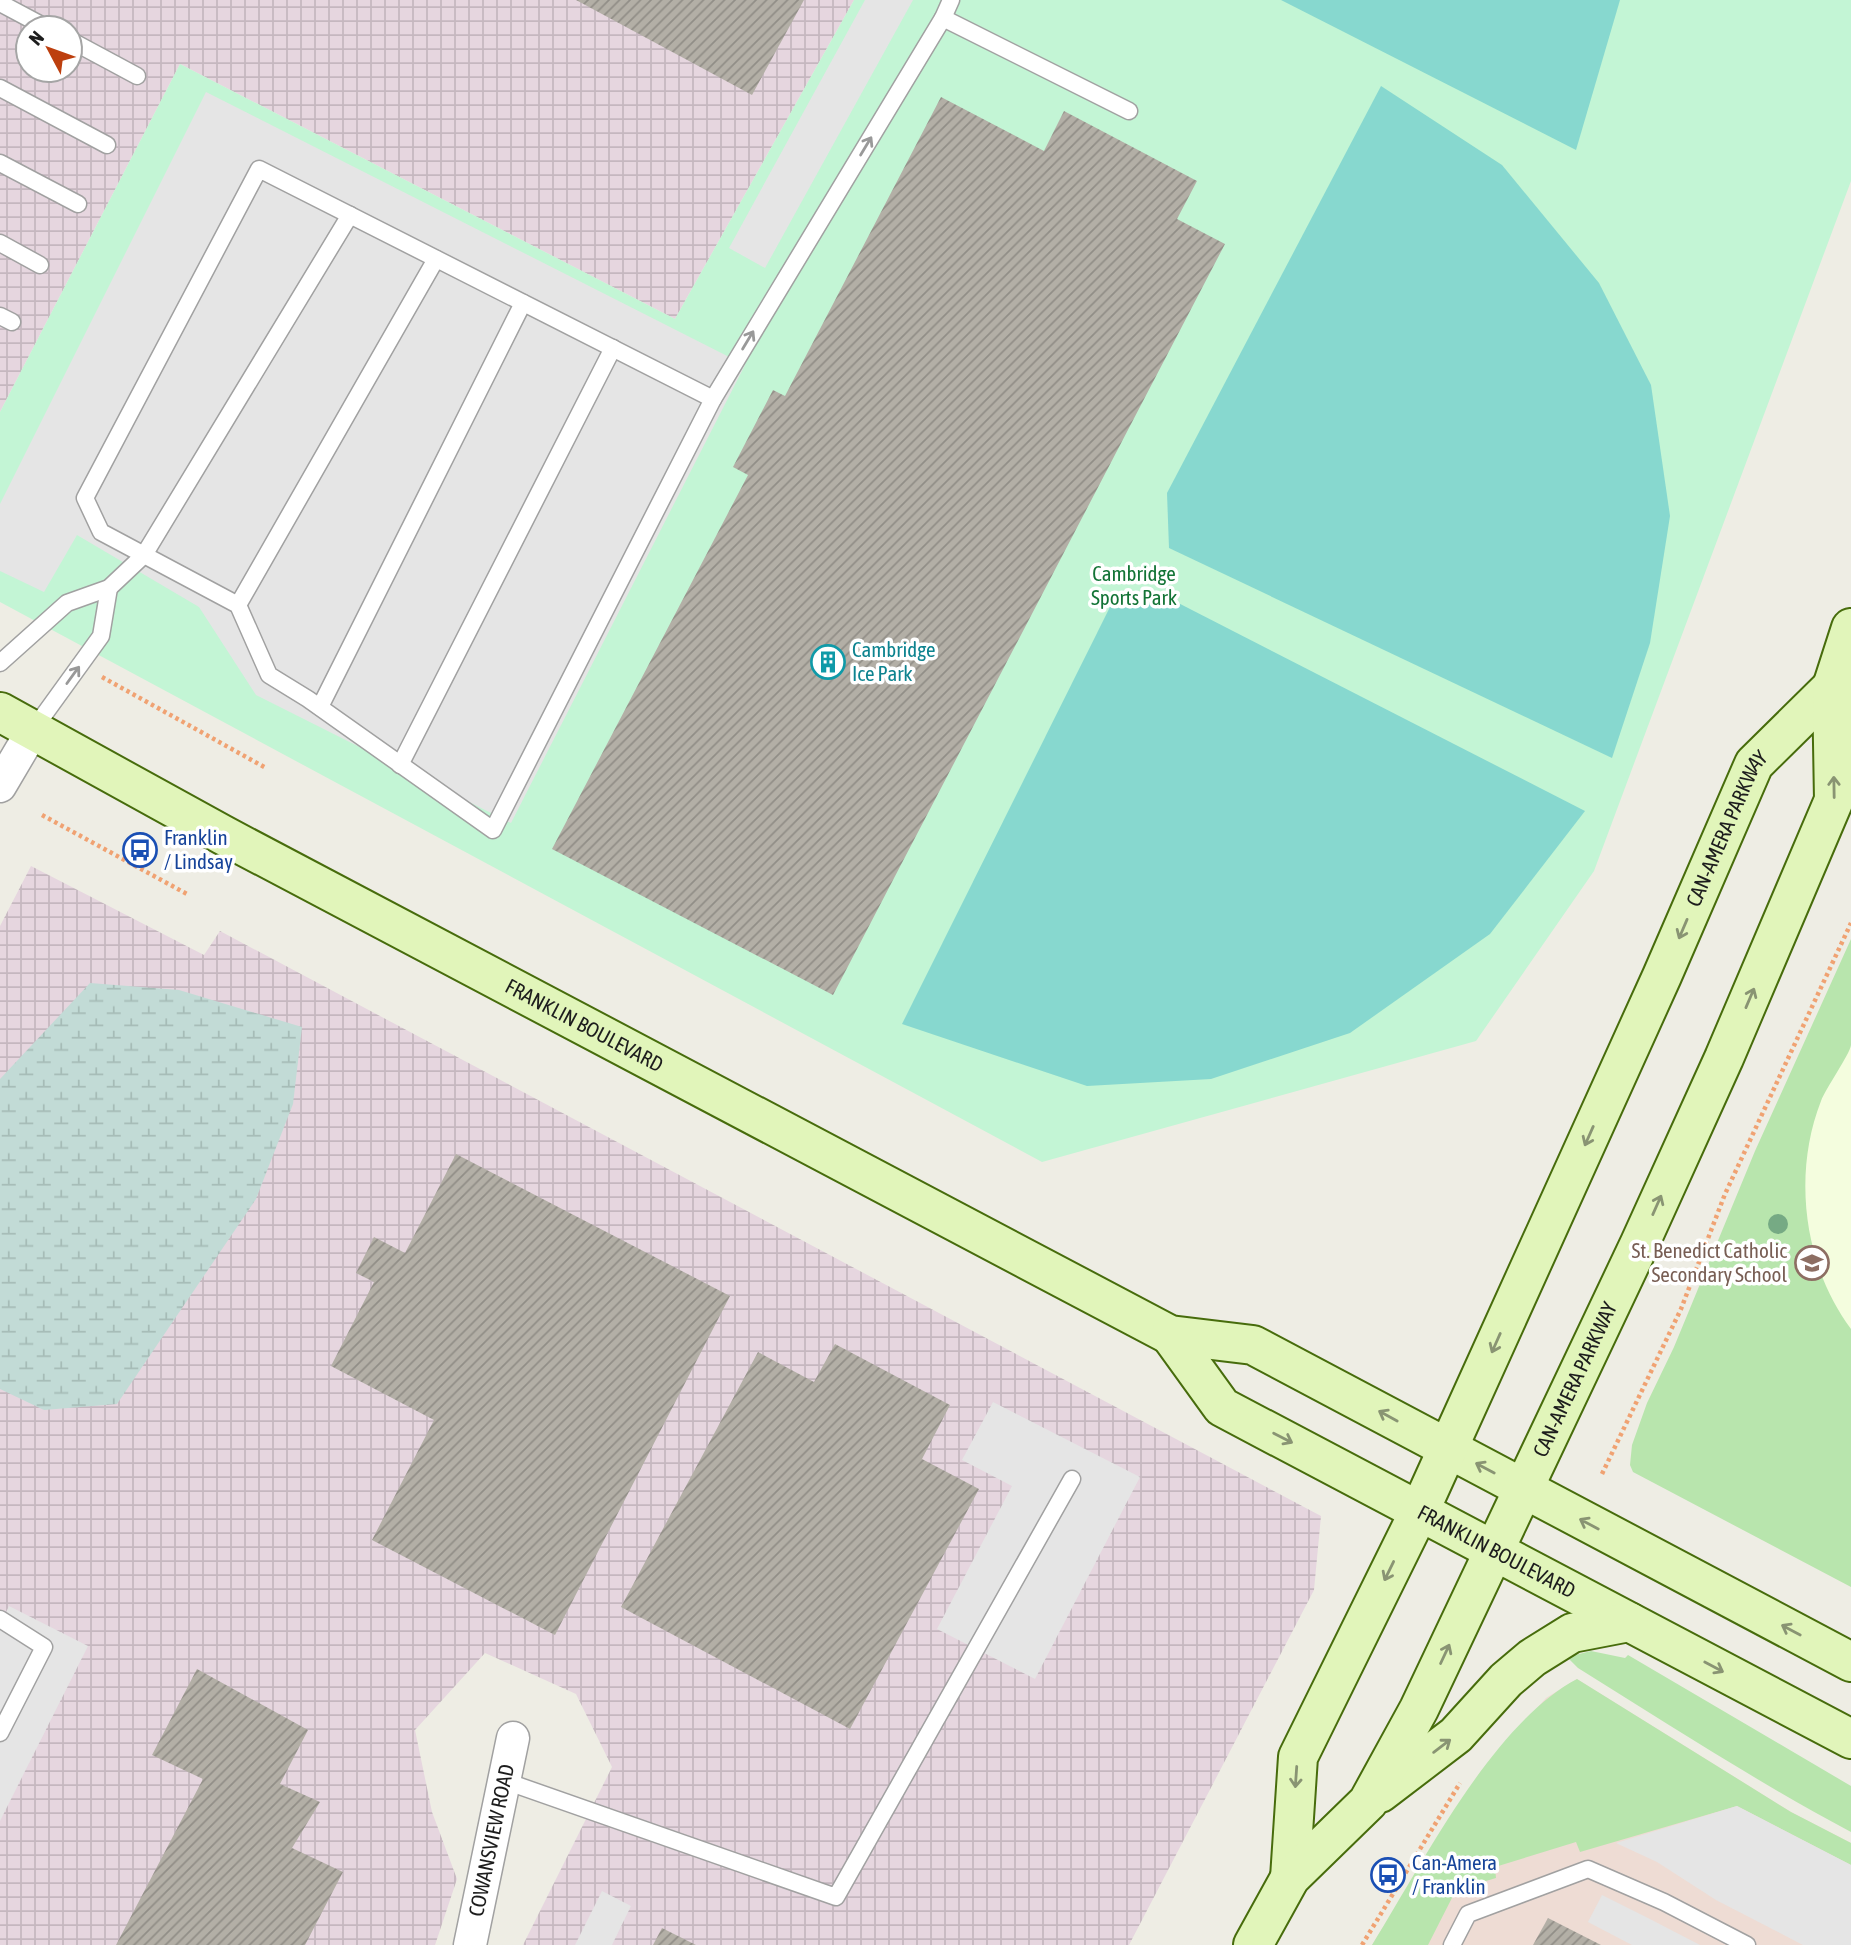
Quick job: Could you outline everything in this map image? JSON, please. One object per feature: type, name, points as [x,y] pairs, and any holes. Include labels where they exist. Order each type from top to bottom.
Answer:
[{"type":"main road","name":"CAN-AMERA PARKWAY","points":[[1253,1945],[1290,1878],[1368,1802],[1419,1709],[1713,1083],[1834,800],[1832,687],[1851,628]]},
{"type":"main road","name":"CAN-AMERA PARKWAY","points":[[1290,1878],[1297,1757],[1420,1510],[1662,976],[1754,764],[1832,687]]},
{"type":"main road","name":"FRANKLIN BOULEVARD","points":[[0,712],[223,835],[1170,1335],[1253,1345],[1851,1662]]},
{"type":"main road","name":"FRANKLIN BOULEVARD","points":[[1170,1335],[1222,1407],[1851,1739]]},
{"type":"main road","points":[[1368,1802],[1456,1735],[1506,1680],[1532,1658],[1572,1633],[1629,1622]]},
{"type":"street","points":[[0,786],[33,730]]},
{"type":"street","name":"COWANSVIEW ROAD","points":[[470,1945],[513,1738]]},
{"type":"lane","points":[[713,399],[259,169],[85,498],[101,532],[238,605],[269,675],[320,707],[493,830],[713,399],[943,18],[951,0]]},
{"type":"lane","points":[[0,3],[21,14]]},
{"type":"lane","points":[[943,18],[1129,111]]},
{"type":"lane","points":[[84,48],[137,76]]},
{"type":"lane","points":[[0,88],[107,145]]},
{"type":"lane","points":[[0,163],[78,204]]},
{"type":"lane","points":[[0,663],[68,603],[109,588],[144,555],[350,215]]},
{"type":"lane","points":[[0,243],[40,265]]},
{"type":"lane","points":[[238,605],[436,259]]},
{"type":"lane","points":[[320,707],[523,303]]},
{"type":"lane","points":[[400,765],[613,348]]},
{"type":"lane","points":[[33,730],[101,636],[109,588]]},
{"type":"lane","points":[[505,1781],[836,1897],[1072,1479]]},
{"type":"lane","points":[[0,1619],[44,1647],[0,1732]]},
{"type":"lane","points":[[1452,1945],[1468,1914],[1588,1869],[1664,1902],[1747,1945]]},
{"type":"path","points":[[80,665],[266,768]]},
{"type":"path","points":[[42,815],[187,894]]},
{"type":"path","points":[[1602,1474],[1681,1309],[1725,1194],[1851,923]]},
{"type":"path","points":[[1362,1945],[1464,1777]]},
{"type":"shaded area","points":[[0,0],[854,0],[675,319],[180,64],[0,412]]},
{"type":"shaded area","points":[[865,0],[913,0],[765,268],[729,248]]},
{"type":"shaded area","points":[[1281,0],[1620,0],[1576,150]]},
{"type":"shaded area","points":[[1381,86],[1502,165],[1599,283],[1651,385],[1670,516],[1650,643],[1612,758],[1169,548],[1167,493]]},
{"type":"shaded area","points":[[206,92],[745,365],[511,823],[256,695],[199,607],[77,535],[44,592],[0,571],[0,504]]},
{"type":"shaded area","points":[[1149,588],[1585,811],[1490,934],[1350,1033],[1211,1079],[1087,1086],[902,1024],[1110,607]]},
{"type":"shaded area","points":[[31,866],[204,955],[220,931],[1321,1516],[1314,1590],[1129,1945],[523,1945],[612,1767],[576,1694],[485,1653],[415,1730],[432,1812],[457,1879],[435,1945],[0,1945],[0,926]]},
{"type":"shaded area","name":"St. Benedict Catholic Secondary School","points":[[1851,988],[1851,1488],[1755,1210]]},
{"type":"shaded area","points":[[993,1402],[1140,1477],[1035,1679],[937,1629],[1012,1486],[962,1460]]},
{"type":"shaded area","points":[[9,1606],[88,1646],[0,1821],[0,1625]]},
{"type":"shaded area","points":[[1577,1679],[1791,1812],[1851,1843],[1851,1945],[1372,1945],[1481,1771],[1546,1698]]},
{"type":"shaded area","points":[[1737,1806],[1851,1865],[1851,1945],[1803,1945],[1716,1900],[1657,1862],[1616,1843]]},
{"type":"shaded area","points":[[602,1891],[631,1906],[612,1945],[575,1945]]},
{"type":"shaded area","points":[[1602,1895],[1700,1945],[1632,1945],[1588,1922]]},
{"type":"green space","name":"Cambridge Sports Park","points":[[854,0],[1851,0],[1851,181],[1594,871],[1476,1041],[1042,1162],[0,602],[0,412],[180,64],[675,319]]},
{"type":"green space","points":[[1851,939],[1851,1045],[1821,1101],[1812,1129],[1805,1189],[1813,1249],[1822,1277],[1851,1329],[1851,1587],[1633,1472],[1630,1465],[1632,1445],[1647,1403],[1674,1347],[1755,1151]]},
{"type":"green space","points":[[90,983],[179,990],[302,1027],[293,1104],[256,1199],[117,1404],[44,1410],[0,1389],[0,1079]]},
{"type":"green space","points":[[1591,1651],[1625,1658],[1628,1655],[1851,1786],[1851,1832],[1713,1752],[1578,1668],[1567,1657]]},
{"type":"green space","points":[[1577,1679],[1791,1812],[1851,1843],[1851,1865],[1737,1806],[1580,1852],[1576,1842],[1495,1867],[1496,1878],[1456,1890],[1428,1945],[1372,1945],[1437,1837],[1488,1761],[1516,1728],[1546,1700]]},
{"type":"building","points":[[576,0],[804,0],[752,95]]},
{"type":"building","name":"Cambridge Ice Park","points":[[941,97],[1044,151],[1064,111],[1197,181],[1177,219],[1225,244],[833,995],[552,849],[748,475],[733,467],[773,390],[785,396]]},
{"type":"building","points":[[456,1154],[730,1296],[555,1635],[372,1540],[434,1420],[331,1366],[374,1282],[356,1273],[374,1237],[405,1253]]},
{"type":"building","points":[[835,1344],[950,1405],[922,1459],[979,1489],[850,1729],[621,1607],[758,1352],[814,1382]]},
{"type":"building","points":[[197,1669],[308,1730],[280,1784],[320,1802],[292,1848],[343,1872],[305,1945],[116,1945],[203,1779],[152,1755]]},
{"type":"building","points":[[1548,1918],[1601,1945],[1533,1945]]},
{"type":"building","points":[[662,1928],[696,1945],[653,1945]]},
{"type":"place","name":"Cambridge Ice Park","points":[[828,662]]},
{"type":"place","name":"Franklin / Lindsay","points":[[140,850]]},
{"type":"place","name":"St. Benedict Catholic Secondary School","points":[[1812,1263]]},
{"type":"place","name":"Can-Amera / Franklin","points":[[1388,1875]]}]
